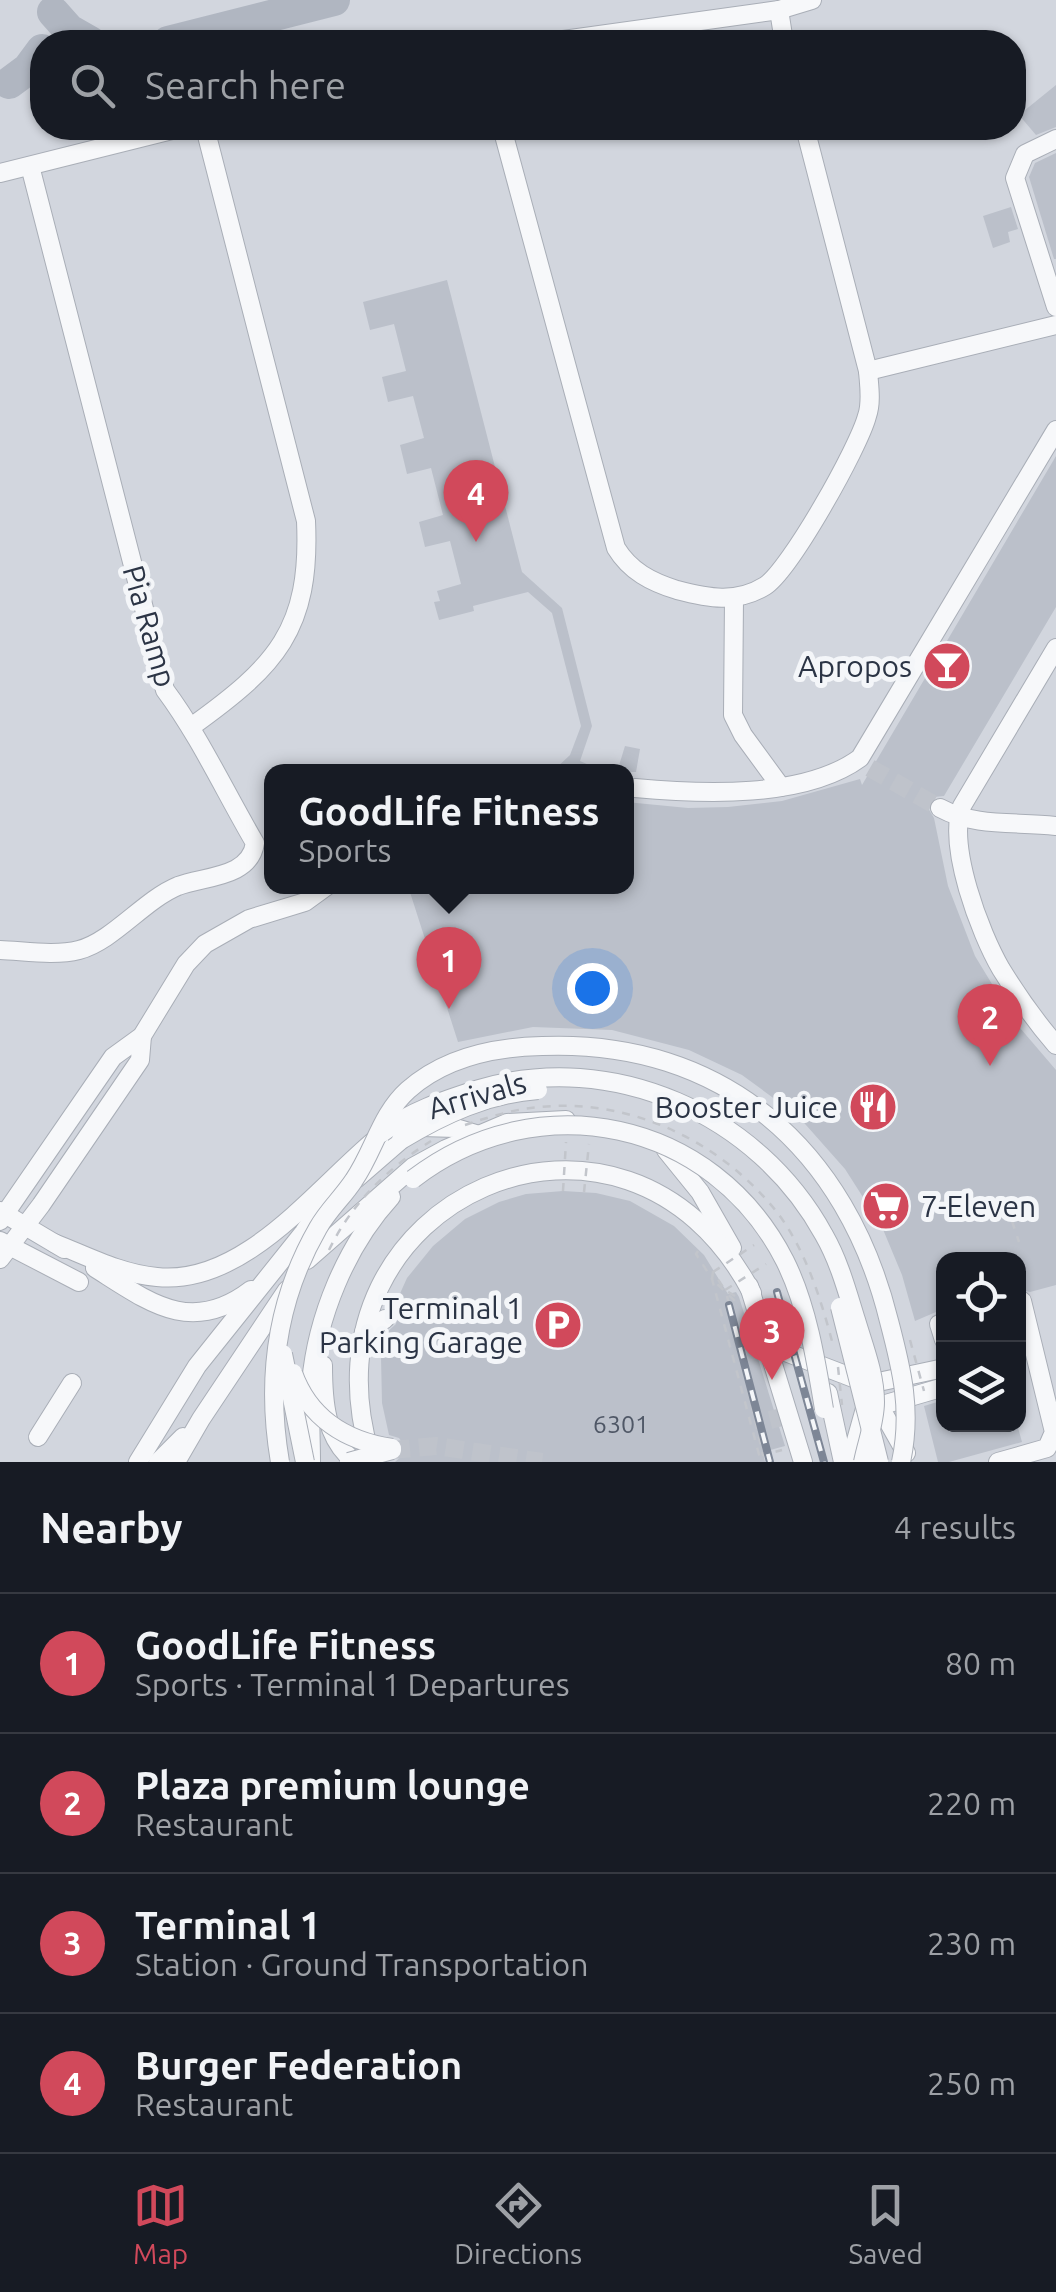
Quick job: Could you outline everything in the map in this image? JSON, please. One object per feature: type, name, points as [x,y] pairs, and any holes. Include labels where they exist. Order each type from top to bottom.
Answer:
[{"type":"street","points":[[636,30],[779,10],[812,0]]},
{"type":"street","points":[[779,10],[782,30]]},
{"type":"street","points":[[1056,139],[1025,154],[1015,178],[1056,307]]},
{"type":"street","points":[[0,173],[133,140]]},
{"type":"street","points":[[192,727],[243,690],[272,660],[294,622],[308,562],[306,521],[208,140]]},
{"type":"street","points":[[505,140],[616,548],[634,570],[648,579],[692,594],[734,599],[764,586],[784,566],[850,455],[869,411],[868,370],[807,140]]},
{"type":"street","name":"Pia Ramp","points":[[0,950],[67,951],[89,946],[176,887],[242,867],[256,843],[213,772],[192,727],[165,690],[30,166]]},
{"type":"street","points":[[868,370],[1056,324]]},
{"type":"street","points":[[635,788],[734,793],[781,787],[865,763],[1056,430]]},
{"type":"street","points":[[734,599],[733,715],[743,736],[781,787]]},
{"type":"street","points":[[1056,648],[958,817],[960,852],[983,930],[1000,968],[1056,1045]]},
{"type":"street","points":[[940,808],[958,817],[1001,825],[1056,826]]},
{"type":"street","points":[[274,1270],[248,1292],[218,1309],[173,1311],[146,1299],[26,1225],[2,1215],[113,1057],[142,1036],[186,964],[205,944],[249,919],[305,902],[316,894]]},
{"type":"street","points":[[79,1282],[3,1249],[26,1225],[140,1060],[142,1036]]},
{"type":"street","points":[[280,1462],[274,1370],[280,1326],[292,1284],[319,1226],[354,1180],[390,1112],[408,1090],[442,1067],[488,1051],[557,1045],[614,1049],[676,1066],[752,1104],[796,1142],[837,1191],[860,1234],[881,1289],[905,1384],[906,1461]]},
{"type":"street","name":"Arrivals","points":[[308,1462],[286,1382],[284,1300],[303,1248],[332,1190],[361,1151],[398,1120],[507,1082],[555,1077],[598,1080],[657,1094],[709,1116],[776,1168],[792,1187],[829,1246],[850,1299],[872,1378],[874,1411],[863,1462]]},
{"type":"street","points":[[54,1243],[136,1274],[192,1277],[246,1251],[358,1155],[434,1107],[474,1092],[542,1079],[589,1080],[623,1086],[670,1101],[731,1134],[772,1167],[813,1221],[830,1251],[846,1294],[867,1364],[869,1384],[906,1461]]},
{"type":"street","points":[[354,1180],[401,1140],[444,1115],[479,1101],[530,1090],[568,1088],[617,1094],[696,1121],[751,1159],[788,1197],[806,1225],[836,1295],[878,1462],[906,1461]]},
{"type":"street","points":[[392,1130],[433,1126],[468,1130],[542,1119],[611,1125],[651,1136],[709,1166],[765,1221],[792,1268],[830,1366],[841,1462]]},
{"type":"street","name":"Arrivals","points":[[331,1301],[361,1236],[387,1202],[424,1170],[456,1152],[518,1129],[555,1124],[597,1126],[636,1135],[680,1153],[712,1173],[742,1200],[785,1260],[833,1407],[841,1462]]},
{"type":"street","points":[[307,1260],[413,1167],[468,1130]]},
{"type":"street","points":[[651,1136],[677,1162],[722,1228],[749,1301]]},
{"type":"street","points":[[176,1462],[307,1260],[358,1155]]},
{"type":"street","points":[[372,1462],[358,1395],[364,1332],[377,1292],[396,1260],[415,1236],[454,1215],[475,1190],[513,1176],[558,1170],[582,1170],[640,1185],[664,1196],[713,1236],[734,1262],[770,1346],[796,1455]]},
{"type":"street","points":[[138,1462],[196,1366],[274,1270],[332,1190]]},
{"type":"street","points":[[674,1226],[696,1220]]},
{"type":"street","points":[[292,1284],[286,1334],[298,1389],[322,1418],[335,1429],[360,1441],[392,1449],[352,1462],[332,1434],[324,1395],[324,1336],[331,1301]]},
{"type":"street","points":[[308,1462],[313,1372],[331,1301]]},
{"type":"street","points":[[998,1462],[1046,1448],[1054,1432],[1026,1316]]},
{"type":"street","points":[[364,1332],[386,1320]]},
{"type":"street","points":[[770,1346],[869,1384],[936,1370]]},
{"type":"street","points":[[38,1437],[72,1383]]},
{"type":"street","points":[[850,1462],[869,1384]]},
{"type":"street","points":[[878,1406],[934,1389]]},
{"type":"street","points":[[158,1462],[201,1419]]},
{"type":"path","points":[[468,1130],[518,1110],[574,1106],[633,1116],[690,1138],[726,1161],[778,1213],[810,1274],[834,1349]]},
{"type":"path","points":[[328,1250],[340,1226],[360,1201],[409,1155],[436,1138]]},
{"type":"path","points":[[1012,1221],[1019,1242]]},
{"type":"path","points":[[713,1236],[696,1254],[712,1279],[760,1462]]},
{"type":"path","points":[[712,1279],[713,1272],[727,1293],[764,1454],[796,1455]]},
{"type":"path","points":[[727,1293],[749,1301]]},
{"type":"path","points":[[908,1329],[934,1389]]},
{"type":"path","points":[[830,1366],[833,1407]]},
{"type":"shaded area","points":[[0,0],[1056,0],[1056,1462],[0,1462]]},
{"type":"building","points":[[1056,85],[1056,127],[1036,135],[1026,123],[1026,109]]},
{"type":"building","points":[[1056,153],[1054,259],[1029,177],[1035,163]]},
{"type":"building","points":[[1011,207],[1018,229],[1008,232],[1010,242],[993,248],[983,216]]},
{"type":"building","points":[[447,280],[522,572],[562,608],[592,726],[580,761],[587,764],[560,764],[570,755],[581,726],[552,613],[528,592],[473,606],[474,611],[439,620],[434,602],[440,601],[437,591],[461,584],[450,541],[425,547],[419,522],[443,515],[431,468],[407,474],[400,445],[424,438],[413,396],[388,402],[382,377],[406,371],[394,324],[370,330],[363,302]]},
{"type":"building","points":[[1056,456],[1056,607],[944,796],[934,797],[928,808],[934,818],[948,886],[975,956],[1015,1022],[1056,1070],[1056,1285],[1026,1291],[1026,1252],[936,1252],[936,1312],[915,1321],[882,1227],[845,1169],[798,1116],[742,1075],[689,1050],[612,1030],[533,1027],[458,1042],[411,894],[634,894],[634,803],[728,807],[782,801],[860,779],[862,785]]},
{"type":"building","points":[[625,746],[640,749],[636,772],[634,764],[619,764]]},
{"type":"building","name":"Terminal 1 Parking Garage","points":[[563,1191],[630,1201],[674,1226],[704,1255],[728,1294],[736,1292],[739,1297],[785,1446],[763,1452],[765,1462],[395,1462],[404,1454],[404,1445],[399,1438],[389,1435],[382,1403],[381,1357],[385,1334],[396,1324],[393,1309],[407,1278],[433,1246],[465,1219],[526,1194]]},
{"type":"building","points":[[936,1402],[936,1432],[1019,1432],[1022,1442],[938,1462],[924,1406]]},
{"type":"taxiway","points":[[215,30],[334,0]]},
{"type":"taxiway","points":[[53,12],[69,30]]},
{"type":"taxiway","points":[[9,83],[30,66]]},
{"type":"tunnel","points":[[870,768],[940,808]]},
{"type":"tunnel","points":[[743,1330],[763,1324]]},
{"type":"tunnel","points":[[749,1352],[770,1346]]},
{"type":"tunnel","points":[[770,1420],[790,1415]]},
{"type":"tunnel","points":[[392,1450],[436,1446],[542,1462]]},
{"type":"railway","points":[[777,1292],[824,1462]]},
{"type":"railway","points":[[729,1305],[770,1462]]},
{"type":"place","name":"Burger Federation","points":[[476,542]]},
{"type":"place","name":"Apropos","points":[[947,666]]},
{"type":"place","name":"GoodLife Fitness","points":[[449,1009]]},
{"type":"place","name":"Plaza premium lounge","points":[[990,1066]]},
{"type":"place","name":"Booster Juice","points":[[873,1107]]},
{"type":"place","name":"7-Eleven","points":[[886,1206]]},
{"type":"place","name":"Terminal 1 Parking Garage","points":[[558,1325]]},
{"type":"place","name":"Terminal 1","points":[[772,1380]]}]
